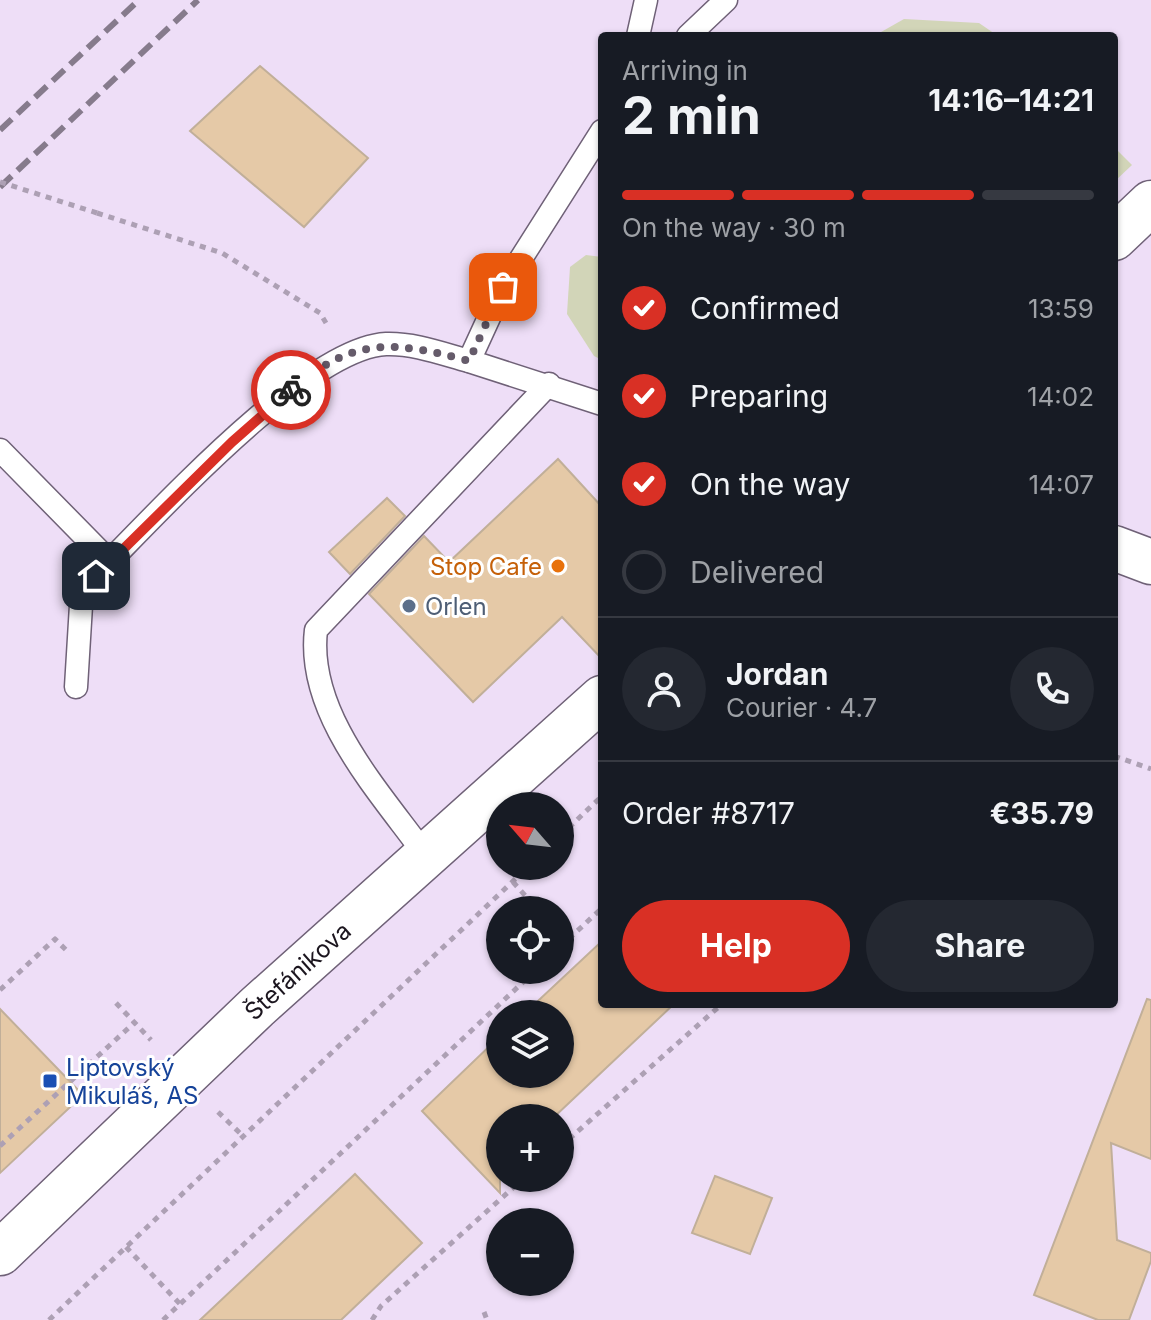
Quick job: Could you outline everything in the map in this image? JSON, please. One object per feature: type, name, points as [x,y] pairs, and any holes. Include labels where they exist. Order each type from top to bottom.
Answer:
[{"type":"street","points":[[1118,234],[1151,203]]},
{"type":"street","points":[[1118,550],[1151,562]]},
{"type":"street","name":"Štefánikova","points":[[0,1253],[257,1007],[598,702]]},
{"type":"lane","points":[[639,32],[646,0]]},
{"type":"lane","points":[[692,32],[726,0]]},
{"type":"lane","points":[[469,361],[503,287],[598,137]]},
{"type":"lane","points":[[76,687],[82,589],[232,442],[303,380],[346,354],[385,344],[419,347],[549,384],[598,402]]},
{"type":"lane","points":[[426,856],[354,757],[330,708],[313,658],[316,630],[549,384]]},
{"type":"lane","points":[[0,450],[110,562]]},
{"type":"path","points":[[0,182],[222,253],[320,313],[346,354]]},
{"type":"path","points":[[1118,757],[1151,769]]},
{"type":"path","points":[[574,823],[598,800]]},
{"type":"path","points":[[49,1320],[513,882],[526,896]]},
{"type":"path","points":[[574,934],[598,912]]},
{"type":"path","points":[[0,990],[55,939],[69,953]]},
{"type":"path","points":[[163,1320],[521,984]]},
{"type":"path","points":[[116,1003],[159,1049]]},
{"type":"path","points":[[574,1135],[717,1008]]},
{"type":"path","points":[[0,1146],[135,1022]]},
{"type":"path","points":[[212,1105],[244,1137]]},
{"type":"path","points":[[372,1320],[381,1306],[508,1192]]},
{"type":"path","points":[[126,1247],[180,1304]]},
{"type":"path","points":[[484,1312],[487,1320]]},
{"type":"green space","points":[[904,19],[979,23],[992,32],[881,32]]},
{"type":"green space","points":[[1118,151],[1132,165],[1118,178]]},
{"type":"green space","points":[[586,255],[598,256],[598,358],[567,314],[570,267]]},
{"type":"building","points":[[260,66],[368,158],[304,227],[190,131]]},
{"type":"building","points":[[558,459],[598,503],[598,655],[562,617],[473,702],[369,594],[424,536],[449,562]]},
{"type":"building","points":[[387,498],[405,516],[350,574],[329,552]]},
{"type":"building","points":[[598,945],[598,1008],[670,1008],[568,1104],[486,1104],[486,1178],[422,1111],[486,1049],[486,1088],[574,1088],[574,1000],[539,1000],[556,984],[574,984],[574,967]]},
{"type":"building","points":[[1147,999],[1151,1000],[1151,1159],[1111,1143],[1117,1240],[1151,1253],[1151,1261],[1129,1320],[1098,1320],[1034,1295]]},
{"type":"building","points":[[0,1009],[83,1095],[0,1173]]},
{"type":"building","points":[[355,1174],[422,1243],[341,1320],[200,1320]]},
{"type":"building","points":[[715,1176],[772,1198],[750,1254],[692,1233]]},
{"type":"railway","points":[[0,130],[139,0]]},
{"type":"railway","points":[[0,187],[198,0]]},
{"type":"way so far","points":[[291,390],[346,354],[385,344],[419,347],[469,361],[503,287]]},
{"type":"place","name":"Stop Cafe","points":[[558,566]]},
{"type":"place","name":"Orlen","points":[[409,606]]},
{"type":"place","name":"Liptovský Mikuláš, AS","points":[[50,1081]]},
{"type":"route","points":[[96,576],[232,442],[291,390]]}]
